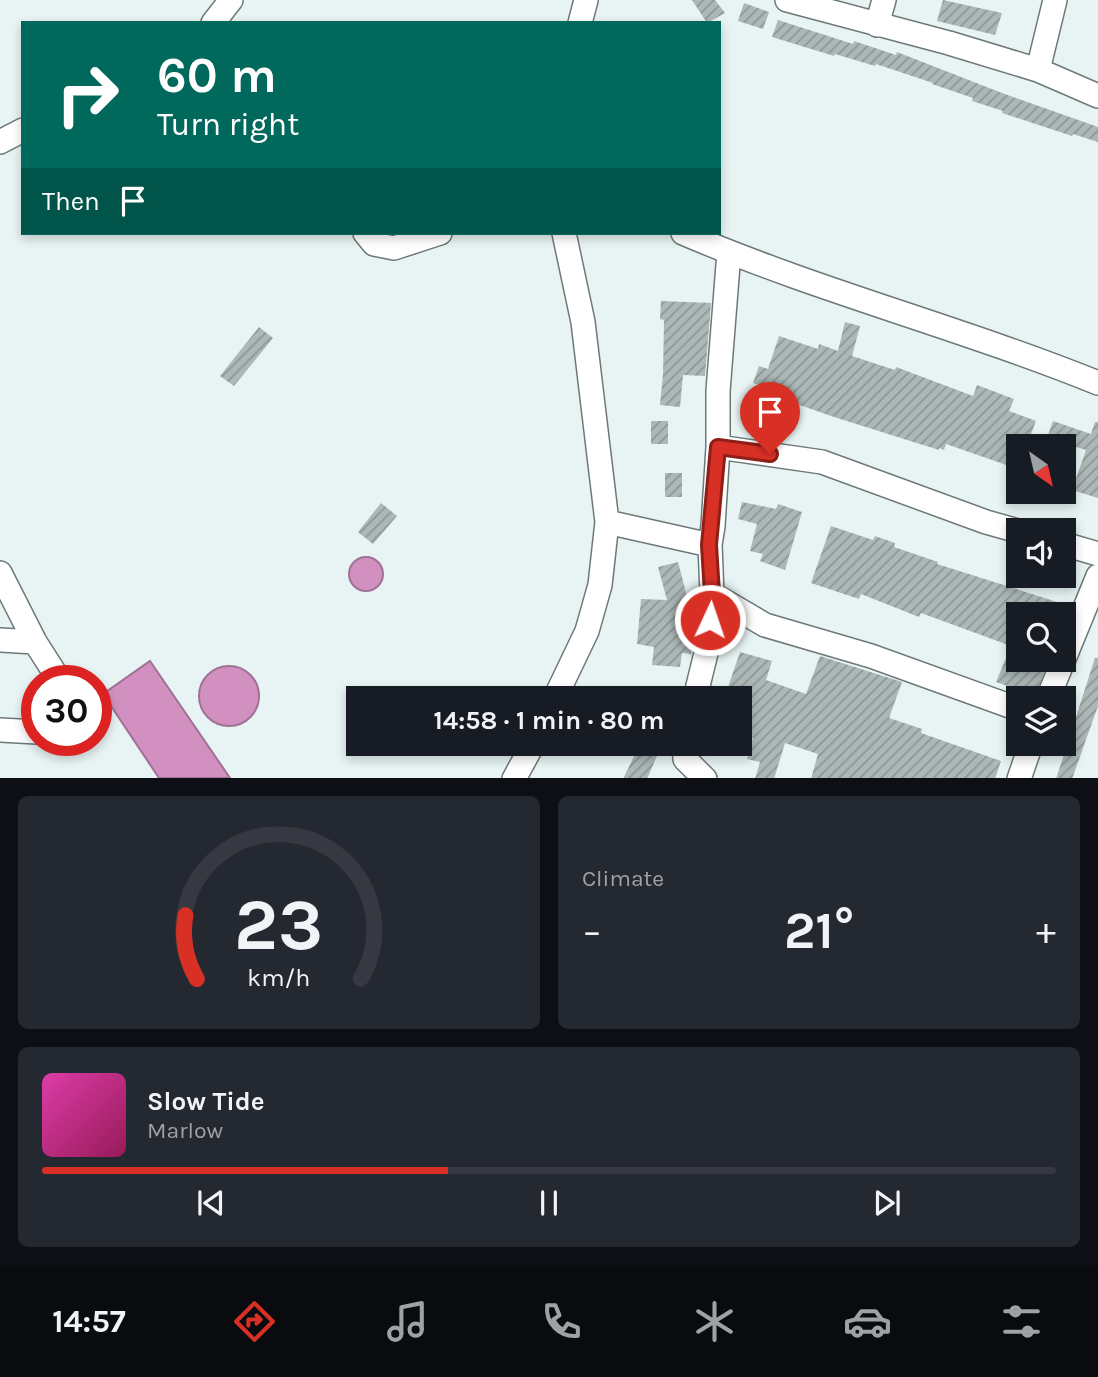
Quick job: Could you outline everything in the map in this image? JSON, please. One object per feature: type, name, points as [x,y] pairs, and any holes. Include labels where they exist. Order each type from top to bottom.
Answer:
[{"type":"street","points":[[215,21],[231,0]]},
{"type":"street","points":[[581,21],[586,0]]},
{"type":"street","points":[[787,0],[1038,70],[1098,96]]},
{"type":"street","points":[[877,25],[884,0]]},
{"type":"street","points":[[1038,70],[1055,0]]},
{"type":"street","points":[[0,142],[21,131]]},
{"type":"street","points":[[367,235],[374,244],[394,247],[433,235]]},
{"type":"street","points":[[561,686],[587,631],[600,584],[607,522],[583,321],[564,235]]},
{"type":"street","points":[[688,235],[1098,383]]},
{"type":"street","points":[[698,686],[708,645],[712,594],[709,545],[718,447],[718,391],[729,252]]},
{"type":"street","points":[[718,447],[822,462],[1006,528]]},
{"type":"street","points":[[607,522],[709,545]]},
{"type":"street","points":[[1076,548],[1098,554]]},
{"type":"street","points":[[0,573],[35,642],[50,665]]},
{"type":"street","points":[[1053,686],[1098,576]]},
{"type":"street","points":[[712,594],[765,625],[871,656],[1006,705]]},
{"type":"street","points":[[0,640],[35,642]]},
{"type":"street","points":[[0,730],[21,731]]},
{"type":"street","points":[[515,778],[526,756]]},
{"type":"street","points":[[685,756],[704,778]]},
{"type":"street","points":[[1019,778],[1027,756]]},
{"type":"shaded area","points":[[366,557],[378,562],[383,574],[378,586],[366,591],[354,586],[349,574],[354,562]]},
{"type":"shaded area","points":[[150,661],[230,778],[159,778],[112,708],[112,688]]},
{"type":"shaded area","points":[[229,666],[246,671],[254,679],[259,696],[254,713],[246,721],[229,726],[212,721],[204,713],[199,696],[204,679],[212,671]]},
{"type":"building","points":[[692,0],[715,0],[725,13],[706,21]]},
{"type":"building","points":[[943,0],[1002,13],[995,35],[937,21]]},
{"type":"building","points":[[744,3],[769,12],[763,29],[738,21]]},
{"type":"building","points":[[778,20],[853,44],[854,41],[896,55],[897,52],[1098,127],[1098,142],[1002,113],[1003,111],[972,101],[973,98],[876,64],[875,66],[835,54],[834,56],[772,37]]},
{"type":"building","points":[[661,301],[711,303],[705,376],[683,375],[680,407],[660,405],[664,320],[660,319]]},
{"type":"building","points":[[845,322],[860,326],[852,356],[895,370],[896,367],[973,396],[977,385],[1014,399],[1009,411],[1036,421],[1031,434],[1006,434],[1006,465],[946,444],[944,450],[939,450],[834,417],[771,395],[773,389],[753,383],[759,366],[768,369],[779,336],[818,349],[819,344],[838,351]]},
{"type":"building","points":[[259,327],[273,338],[234,386],[220,376]]},
{"type":"building","points":[[651,421],[668,421],[668,444],[651,444]]},
{"type":"building","points":[[1053,421],[1091,434],[1095,422],[1098,422],[1098,498],[1076,491],[1076,479],[1086,450],[1076,447],[1076,434],[1048,434]]},
{"type":"building","points":[[665,473],[682,473],[682,497],[665,497]]},
{"type":"building","points":[[742,502],[776,509],[778,504],[802,512],[785,570],[760,561],[763,554],[750,551],[757,524],[738,519]]},
{"type":"building","points":[[381,503],[397,516],[373,544],[358,532]]},
{"type":"building","points":[[831,526],[873,540],[875,536],[895,543],[894,547],[938,562],[937,564],[1006,588],[1057,602],[1006,602],[1006,644],[921,613],[919,617],[861,594],[859,599],[811,583]]},
{"type":"building","points":[[678,562],[688,600],[697,600],[691,654],[682,653],[680,667],[652,665],[654,647],[637,644],[641,599],[667,600],[658,567]]},
{"type":"building","points":[[740,652],[772,661],[766,680],[806,694],[820,656],[902,682],[889,718],[922,729],[921,733],[1001,761],[995,778],[811,778],[818,754],[785,743],[774,778],[755,778],[760,762],[747,759],[748,756],[752,756],[752,686],[728,686]]},
{"type":"building","points":[[1006,658],[1006,672],[1044,672],[1039,686],[1007,686],[996,682]]},
{"type":"building","points":[[1095,658],[1098,658],[1098,706],[1072,778],[1056,778],[1063,756],[1076,756],[1076,717]]},
{"type":"building","points":[[634,756],[657,756],[647,778],[623,778]]},
{"type":"route","points":[[710,620],[712,594],[709,545],[713,526],[718,447],[770,454]]}]
